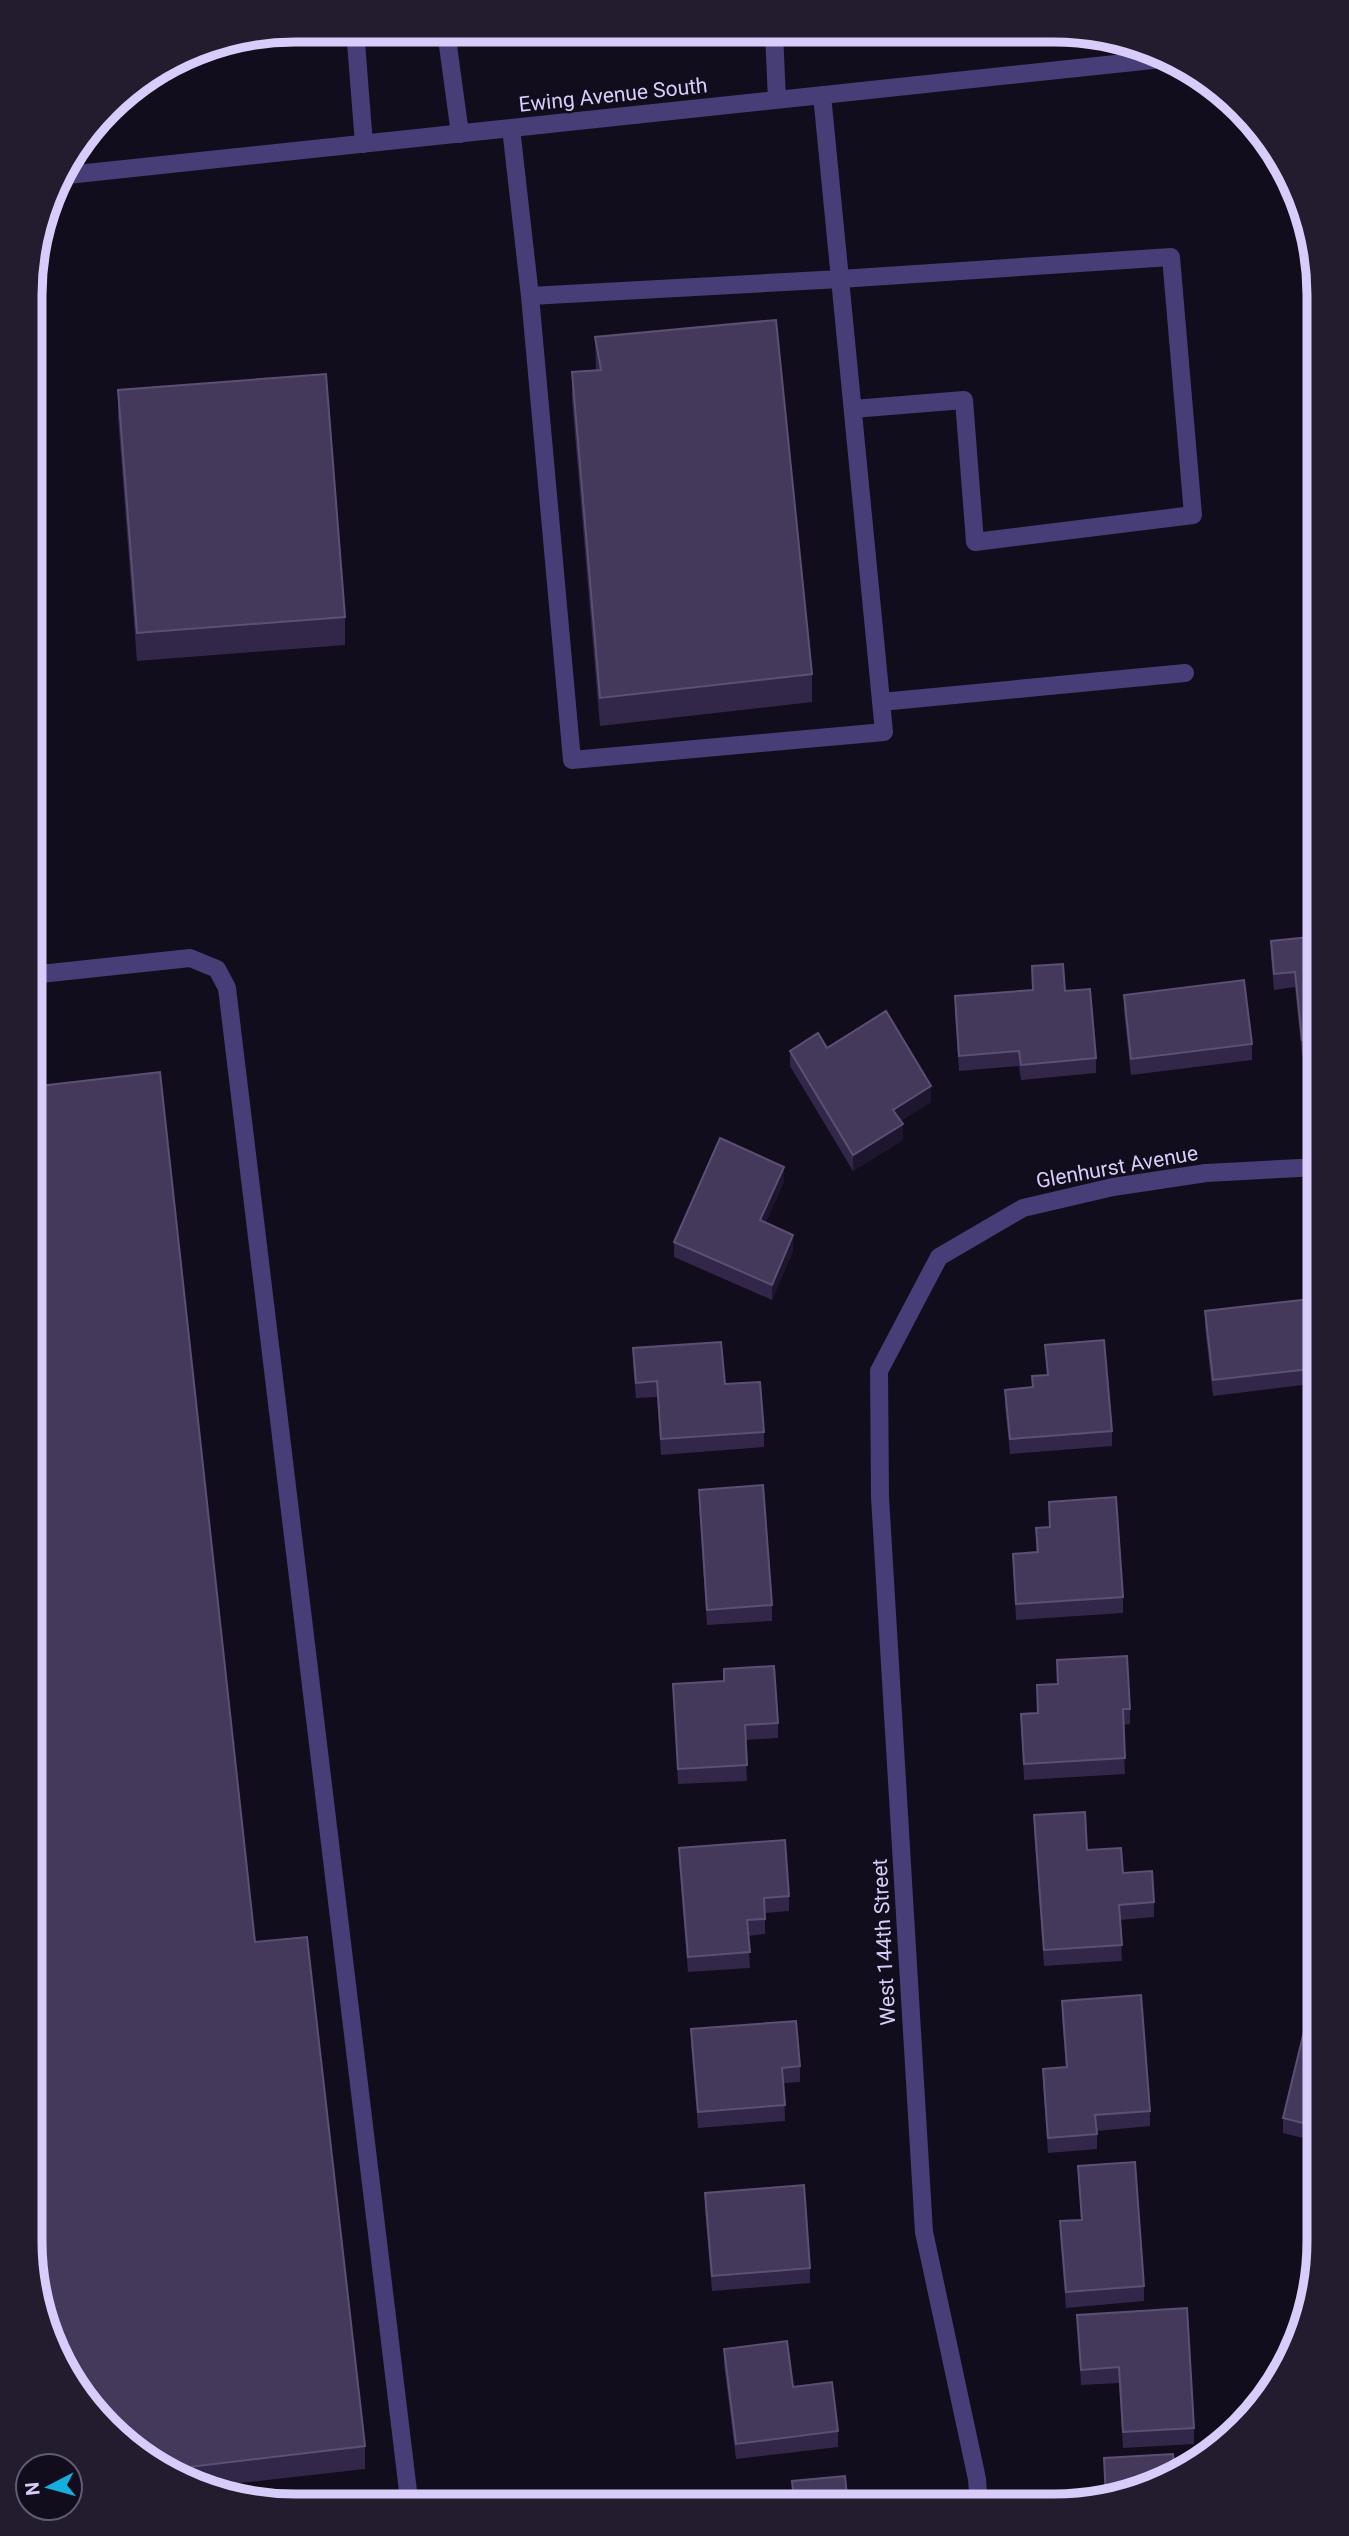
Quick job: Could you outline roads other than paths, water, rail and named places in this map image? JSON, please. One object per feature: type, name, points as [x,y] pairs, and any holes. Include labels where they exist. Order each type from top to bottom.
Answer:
[{"type":"street","points":[[356,42],[364,144]]},
{"type":"street","points":[[447,42],[460,134]]},
{"type":"street","points":[[774,42],[777,100]]},
{"type":"street","name":"Ewing Avenue South","points":[[73,174],[1149,60]]},
{"type":"street","points":[[511,128],[530,296],[572,760],[884,732],[822,95]]},
{"type":"street","points":[[530,296],[1171,257],[1193,514],[975,542],[964,400],[853,409]]},
{"type":"street","points":[[881,702],[1185,673]]},
{"type":"street","points":[[42,974],[190,958],[217,969],[227,988],[408,2494]]},
{"type":"street","name":"Glenhurst Avenue","points":[[879,1371],[939,1257],[1023,1208],[1113,1187],[1206,1173],[1307,1168]]},
{"type":"street","name":"West 144th Street","points":[[879,1371],[880,1497],[924,2232],[978,2494]]}]
